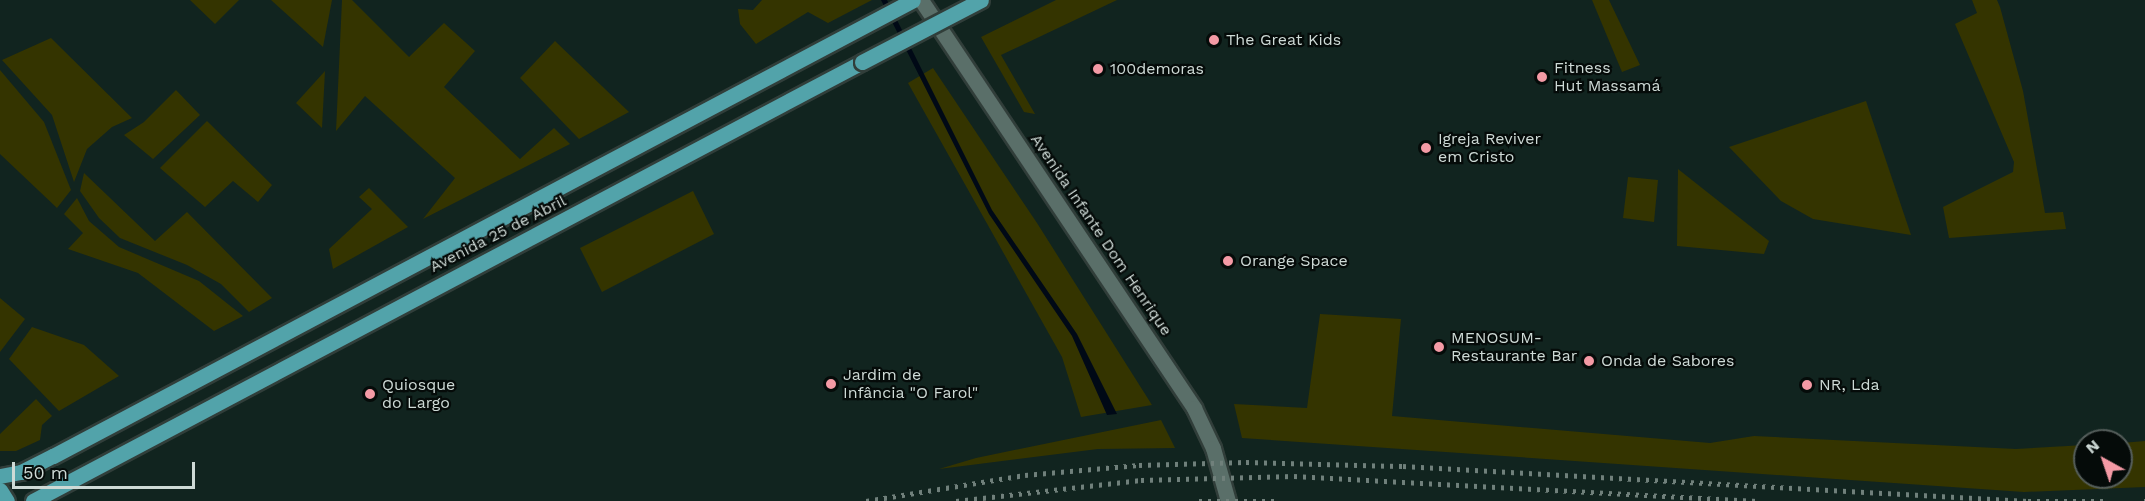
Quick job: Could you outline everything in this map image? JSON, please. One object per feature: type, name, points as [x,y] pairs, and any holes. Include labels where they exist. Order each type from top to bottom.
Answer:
[{"type":"main road","name":"Avenida 25 de Abril","points":[[0,476],[21,472],[53,456],[914,0]]},
{"type":"main road","name":"Avenida 25 de Abril","points":[[33,501],[981,0]]},
{"type":"main road","points":[[0,490],[7,501]]},
{"type":"street","name":"Avenida Infante Dom Henrique","points":[[921,0],[1194,408],[1213,448],[1228,501]]},
{"type":"shaded area","points":[[190,0],[239,0],[215,24]]},
{"type":"shaded area","points":[[271,0],[332,0],[323,47]]},
{"type":"shaded area","points":[[342,0],[352,0],[409,57],[444,23],[475,51],[444,87],[520,159],[554,128],[570,144],[423,219],[455,178],[365,96],[336,131]]},
{"type":"shaded area","points":[[762,0],[872,0],[828,23],[808,12],[756,44],[740,24],[738,9],[753,10]]},
{"type":"shaded area","points":[[881,0],[887,0],[992,210],[1077,334],[1117,414],[1107,415],[1072,336],[989,214]]},
{"type":"shaded area","points":[[1056,0],[1117,0],[1001,55],[1035,114],[1024,112],[981,37]]},
{"type":"shaded area","points":[[1592,0],[1609,0],[1640,65],[1622,72]]},
{"type":"shaded area","points":[[1972,0],[1997,0],[2000,7],[2023,91],[2045,213],[2063,212],[2066,229],[1949,238],[1943,207],[2013,172],[2014,162],[1955,24],[1977,13]]},
{"type":"shaded area","points":[[51,38],[132,118],[112,127],[87,149],[74,182],[52,115],[2,60]]},
{"type":"shaded area","points":[[555,41],[629,112],[579,139],[520,78]]},
{"type":"shaded area","points":[[933,68],[1037,223],[1152,405],[1081,417],[1062,357],[908,83]]},
{"type":"shaded area","points":[[0,70],[44,122],[71,190],[57,208],[0,154]]},
{"type":"shaded area","points":[[325,71],[322,128],[296,103]]},
{"type":"shaded area","points":[[176,90],[200,115],[153,159],[124,135],[144,122]]},
{"type":"shaded area","points":[[1866,101],[1911,235],[1813,219],[1781,201],[1729,147]]},
{"type":"shaded area","points":[[207,121],[272,185],[258,202],[233,181],[205,207],[160,168]]},
{"type":"shaded area","points":[[1678,169],[1769,241],[1764,254],[1677,246]]},
{"type":"shaded area","points":[[84,173],[155,241],[187,212],[272,298],[249,312],[221,284],[187,265],[120,238],[99,218],[80,191]]},
{"type":"shaded area","points":[[1628,177],[1658,180],[1654,222],[1623,218]]},
{"type":"shaded area","points":[[369,188],[408,227],[333,269],[329,249],[372,209],[359,197]]},
{"type":"shaded area","points":[[693,191],[714,234],[602,292],[580,248]]},
{"type":"shaded area","points":[[77,198],[89,221],[119,247],[199,281],[243,316],[214,331],[138,273],[68,249],[83,233],[64,214]]},
{"type":"shaded area","points":[[0,298],[25,319],[0,352]]},
{"type":"shaded area","points":[[1320,314],[1401,319],[1392,416],[1710,443],[1754,436],[2016,449],[2073,446],[2073,489],[2097,489],[2024,492],[1242,438],[1234,404],[1307,408]]},
{"type":"shaded area","points":[[32,327],[84,345],[119,376],[59,411],[9,359]]},
{"type":"shaded area","points":[[36,399],[52,416],[42,425],[40,440],[16,451],[0,451],[0,434]]},
{"type":"shaded area","points":[[1161,420],[1175,448],[1098,449],[939,469],[976,458]]},
{"type":"shaded area","points":[[2145,441],[2145,487],[2133,487],[2133,442]]},
{"type":"railway","points":[[866,501],[1025,475],[1139,465],[1246,462],[1403,466],[2028,501],[2108,501]]},
{"type":"railway","points":[[956,501],[1141,480],[1294,476],[1757,501]]},
{"type":"railway","points":[[1199,501],[1274,501]]},
{"type":"place","name":"The Great Kids","points":[[1214,40]]},
{"type":"place","name":"100demoras","points":[[1098,69]]},
{"type":"place","name":"Fitness Hut Massamá","points":[[1542,77]]},
{"type":"place","name":"Igreja Reviver em Cristo","points":[[1426,148]]},
{"type":"place","name":"Orange Space","points":[[1228,261]]},
{"type":"place","name":"MENOSUM- Restaurante Bar","points":[[1439,347]]},
{"type":"place","name":"Onda de Sabores","points":[[1589,361]]},
{"type":"place","name":"Jardim de Infância \"O Farol\"","points":[[831,384]]},
{"type":"place","name":"NR, Lda","points":[[1807,385]]},
{"type":"place","name":"Quiosque do Largo","points":[[370,394]]}]
